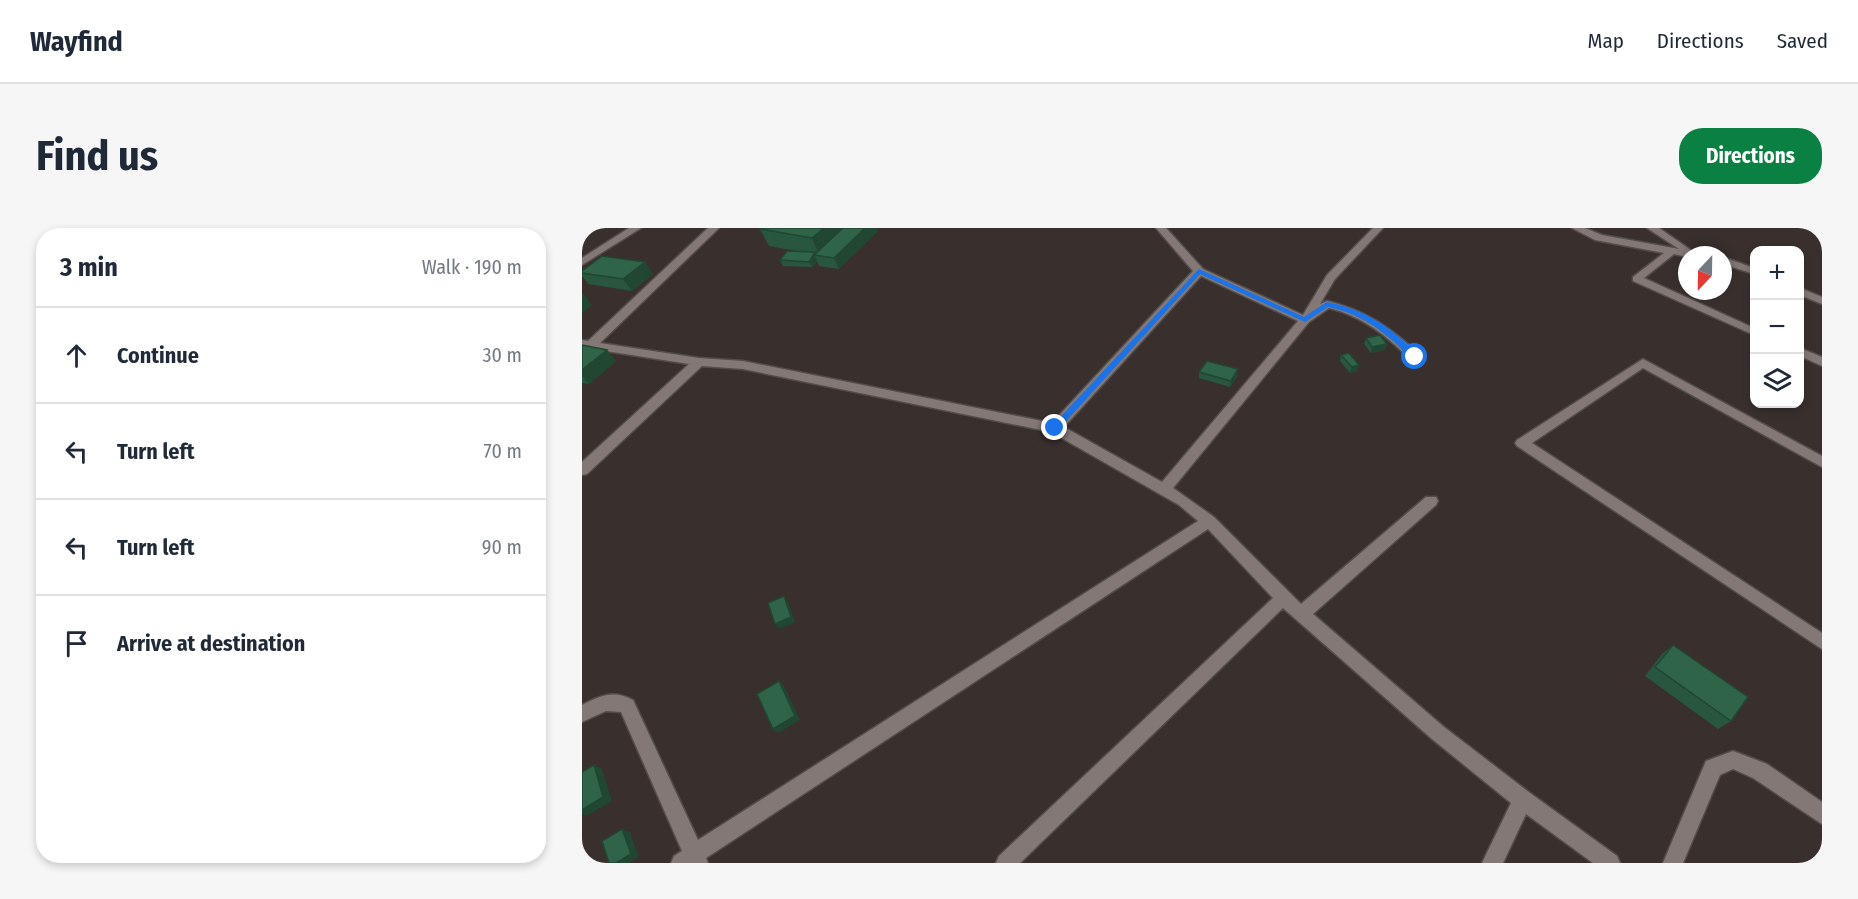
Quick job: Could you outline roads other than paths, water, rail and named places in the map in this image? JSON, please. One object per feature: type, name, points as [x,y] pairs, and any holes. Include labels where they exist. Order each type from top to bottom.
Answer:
[{"type":"street","points":[[582,262],[636,228]]},
{"type":"street","points":[[585,347],[714,228]]},
{"type":"street","points":[[1161,228],[1199,271],[1305,320]]},
{"type":"street","points":[[1164,489],[1305,320],[1330,277],[1378,228]]},
{"type":"street","points":[[1577,228],[1599,238],[1678,253]]},
{"type":"street","points":[[1652,228],[1680,246]]},
{"type":"street","points":[[1672,252],[1637,279],[1750,330]]},
{"type":"street","points":[[1732,263],[1750,268]]},
{"type":"street","points":[[1055,428],[1199,271]]},
{"type":"street","points":[[1804,293],[1822,301]]},
{"type":"street","points":[[1305,320],[1327,304],[1349,309],[1384,328],[1415,357]]},
{"type":"street","points":[[585,347],[699,362],[743,365],[1055,428],[1185,501],[1209,521],[1283,598],[1438,733],[1523,800],[1610,863]]},
{"type":"street","points":[[1804,354],[1822,362]]},
{"type":"street","points":[[582,470],[699,362]]},
{"type":"street","points":[[1822,462],[1643,363],[1522,443],[1822,642]]},
{"type":"street","points":[[1301,614],[1431,501]]},
{"type":"street","points":[[582,714],[607,700],[618,700],[627,706],[691,860],[1209,521]]},
{"type":"street","points":[[1006,863],[1283,598]]},
{"type":"street","points":[[1672,863],[1713,768],[1733,760],[1760,771],[1822,814]]},
{"type":"street","points":[[1492,863],[1523,800]]}]
